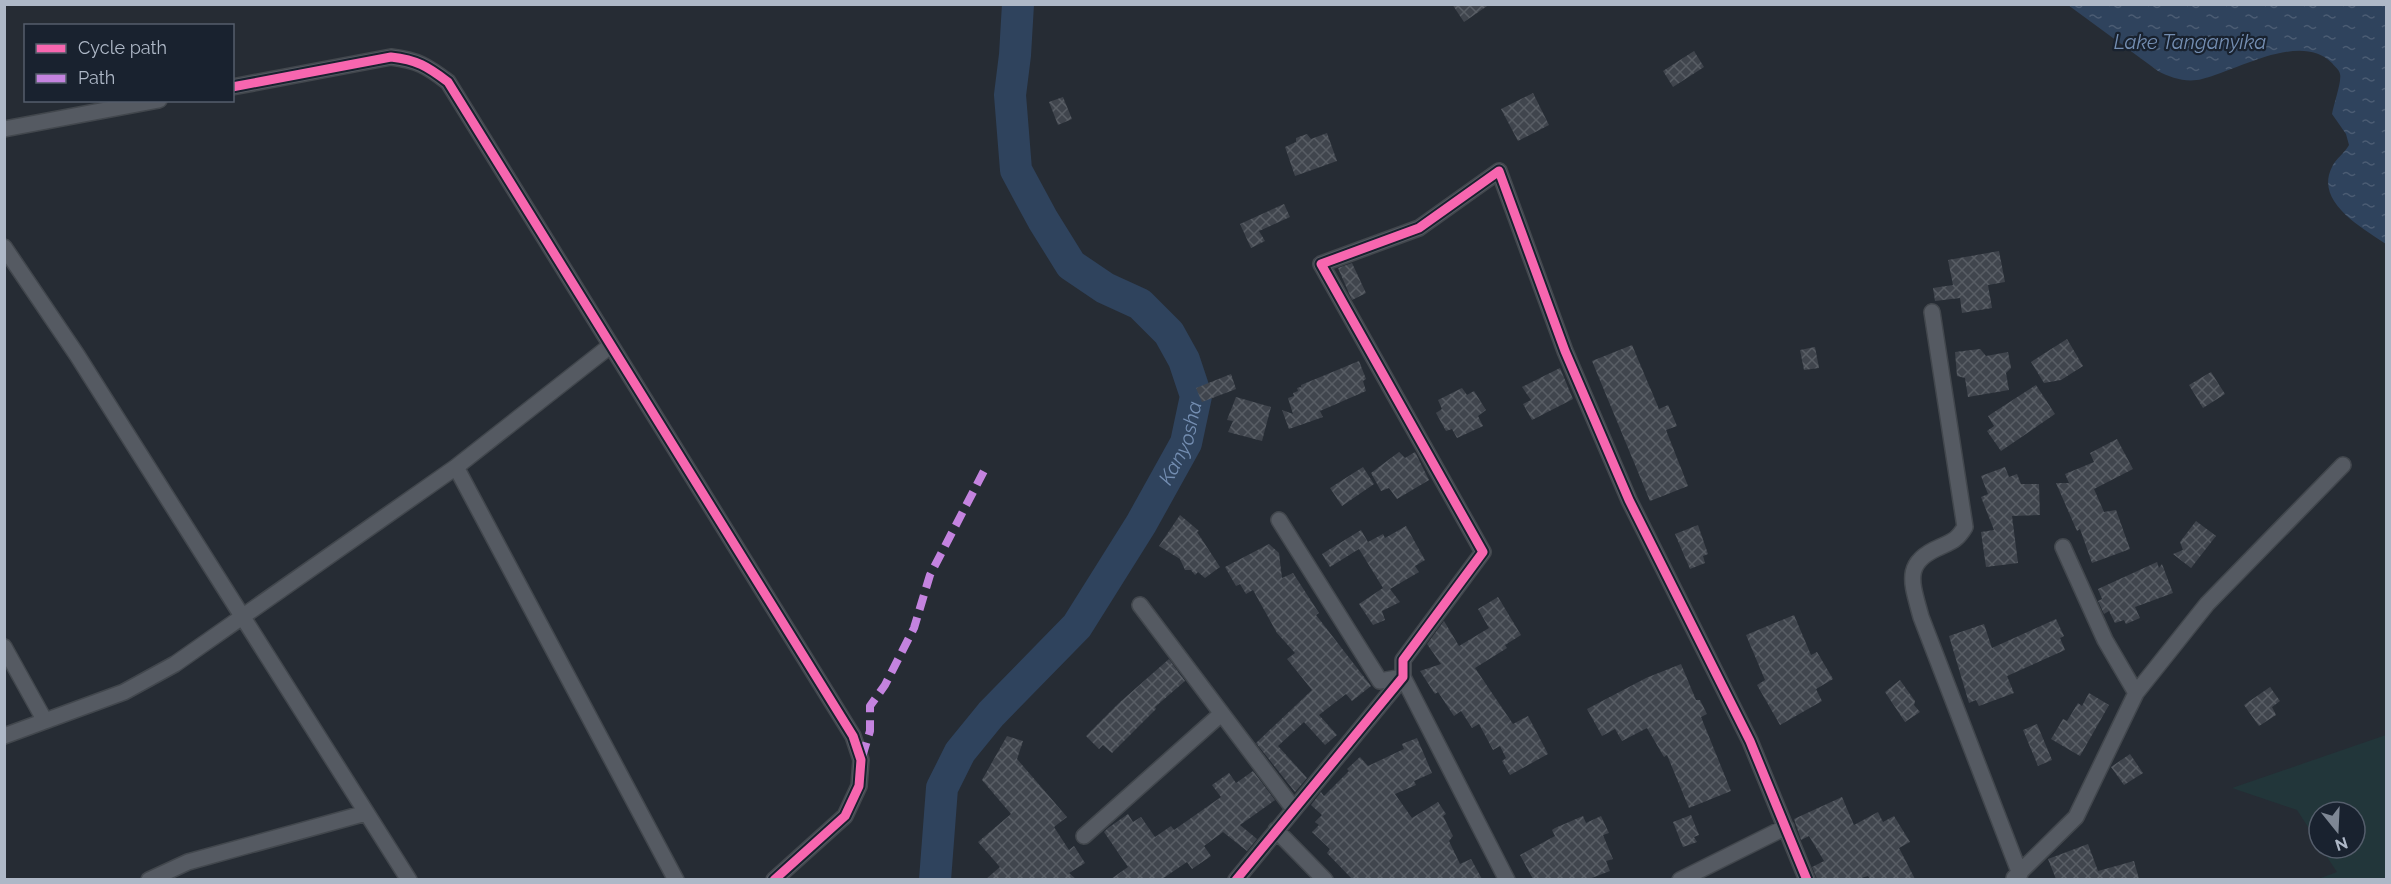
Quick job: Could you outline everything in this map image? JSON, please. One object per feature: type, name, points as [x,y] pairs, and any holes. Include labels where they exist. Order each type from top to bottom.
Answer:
[{"type":"street","points":[[234,87],[391,57],[413,59],[448,82],[853,736],[861,760],[858,786],[846,816],[774,879]]},
{"type":"street","points":[[4,129],[148,102]]},
{"type":"street","points":[[1507,879],[1403,677],[1403,660],[1483,552],[1321,264],[1419,228],[1499,171],[1565,351],[1629,500],[1749,741],[1807,879]]},
{"type":"street","points":[[4,247],[77,356],[410,879]]},
{"type":"street","points":[[1932,312],[1965,527],[1957,539],[1920,557],[1914,566],[1913,587],[1921,617],[2016,877],[2076,817],[2136,693],[2207,604],[2343,465]]},
{"type":"street","points":[[4,735],[124,692],[175,664],[456,467],[610,346]]},
{"type":"street","points":[[456,467],[676,879]]},
{"type":"street","points":[[1279,520],[1380,681],[1403,677]]},
{"type":"street","points":[[2063,547],[2105,640],[2136,693]]},
{"type":"street","points":[[1140,605],[1293,808]]},
{"type":"street","points":[[4,647],[45,721]]},
{"type":"street","points":[[1236,879],[1403,677]]},
{"type":"street","points":[[1084,836],[1221,714]]},
{"type":"street","points":[[149,879],[188,862],[366,813]]},
{"type":"street","points":[[1680,879],[1786,826]]},
{"type":"street","points":[[1276,830],[1325,879]]},
{"type":"green space","points":[[2386,735],[2386,879],[2318,879],[2337,872],[2329,860],[2367,860],[2367,800],[2307,800],[2307,825],[2297,810],[2232,788]]},
{"type":"water","name":"Lake Tanganyika","points":[[2068,5],[2386,5],[2386,244],[2344,213],[2335,203],[2330,192],[2328,180],[2332,167],[2349,145],[2346,134],[2332,114],[2340,74],[2332,63],[2319,54],[2303,51],[2286,52],[2202,79],[2179,79],[2158,71]]},
{"type":"building","points":[[1452,4],[1490,4],[1464,22]]},
{"type":"building","points":[[1694,51],[1704,67],[1673,87],[1663,71]]},
{"type":"building","points":[[1533,93],[1549,125],[1518,141],[1501,109]]},
{"type":"building","points":[[1063,97],[1072,119],[1058,125],[1049,102]]},
{"type":"building","points":[[1327,133],[1337,161],[1295,176],[1285,147],[1296,142],[1296,138],[1307,134],[1311,139]]},
{"type":"building","points":[[1284,204],[1290,217],[1259,231],[1265,241],[1251,248],[1240,224]]},
{"type":"building","points":[[1999,251],[2005,282],[1988,285],[1992,308],[1962,313],[1960,298],[1935,301],[1933,288],[1953,285],[1948,260]]},
{"type":"building","points":[[1352,263],[1366,293],[1352,300],[1338,268]]},
{"type":"building","points":[[2067,339],[2083,366],[2061,380],[2044,383],[2031,362]]},
{"type":"building","points":[[1632,345],[1659,409],[1668,405],[1677,426],[1666,430],[1688,486],[1650,501],[1592,361]]},
{"type":"building","points":[[1815,347],[1819,368],[1804,370],[1800,350]]},
{"type":"building","points":[[1980,349],[1986,356],[2008,352],[2011,368],[2006,373],[2009,390],[1968,397],[1965,378],[1957,376],[1955,352]]},
{"type":"building","points":[[1359,361],[1366,379],[1363,381],[1366,391],[1320,411],[1323,417],[1289,429],[1282,410],[1293,414],[1288,398],[1294,396],[1293,393],[1298,391],[1297,388]]},
{"type":"building","points":[[1560,368],[1573,399],[1532,420],[1523,404],[1531,400],[1522,387]]},
{"type":"building","points":[[2211,372],[2225,394],[2203,408],[2189,385]]},
{"type":"building","points":[[1231,374],[1236,389],[1202,402],[1196,388]]},
{"type":"building","points":[[2036,385],[2055,414],[2001,451],[1987,431],[1994,426],[1988,416]]},
{"type":"building","points":[[1462,388],[1467,395],[1474,391],[1486,410],[1478,416],[1483,426],[1457,438],[1452,429],[1446,431],[1436,413],[1442,409],[1438,400]]},
{"type":"building","points":[[1236,397],[1271,407],[1262,441],[1228,432],[1233,421],[1227,420]]},
{"type":"building","points":[[2117,439],[2133,469],[2094,489],[2104,512],[2116,510],[2130,549],[2092,563],[2080,529],[2077,531],[2056,483],[2069,483],[2065,474],[2094,462],[2090,453]]},
{"type":"building","points":[[1399,452],[1405,458],[1415,452],[1429,480],[1397,499],[1389,488],[1381,491],[1371,473]]},
{"type":"building","points":[[1363,467],[1374,484],[1342,506],[1330,488]]},
{"type":"building","points":[[2005,467],[2009,477],[2017,474],[2021,484],[2039,484],[2040,515],[2012,516],[2018,563],[1986,567],[1981,532],[1994,530],[1981,497],[1988,494],[1981,476]]},
{"type":"building","points":[[1180,515],[1199,531],[1197,532],[1220,567],[1205,578],[1198,572],[1195,575],[1191,570],[1185,570],[1180,559],[1159,546]]},
{"type":"building","points":[[2196,521],[2216,536],[2191,568],[2173,554],[2183,550],[2180,542]]},
{"type":"building","points":[[1698,525],[1708,554],[1703,556],[1705,563],[1690,569],[1675,534]]},
{"type":"building","points":[[1406,526],[1425,560],[1415,566],[1419,572],[1390,589],[1400,602],[1382,611],[1385,620],[1373,625],[1359,604],[1383,588],[1359,549],[1330,567],[1322,554],[1361,530],[1368,542],[1383,534],[1385,538]]},
{"type":"building","points":[[1269,544],[1279,553],[1282,578],[1293,573],[1319,613],[1316,615],[1371,686],[1352,701],[1346,694],[1319,715],[1337,735],[1325,745],[1304,722],[1278,746],[1307,778],[1295,792],[1256,743],[1312,690],[1287,659],[1295,653],[1277,633],[1253,590],[1246,594],[1240,584],[1236,586],[1225,567]]},
{"type":"building","points":[[2157,562],[2159,568],[2162,564],[2173,593],[2135,607],[2140,618],[2126,624],[2124,620],[2115,623],[2109,611],[2104,614],[2098,601],[2102,599],[2098,589]]},
{"type":"building","points":[[1498,597],[1521,635],[1505,645],[1507,648],[1475,668],[1513,724],[1528,716],[1548,754],[1510,775],[1502,761],[1506,758],[1500,746],[1493,750],[1479,724],[1472,728],[1461,711],[1454,716],[1438,692],[1435,694],[1420,671],[1441,664],[1427,644],[1444,621],[1459,646],[1489,628],[1478,609]]},
{"type":"building","points":[[1794,615],[1811,655],[1817,652],[1833,679],[1816,689],[1822,701],[1780,725],[1757,685],[1765,680],[1746,635]]},
{"type":"building","points":[[2056,619],[2064,636],[2060,638],[2065,650],[2007,676],[2014,693],[1979,706],[1976,700],[1969,703],[1949,636],[1984,624],[1992,648]]},
{"type":"building","points":[[1169,659],[1185,681],[1155,707],[1156,709],[1112,753],[1103,745],[1099,749],[1086,736]]},
{"type":"building","points":[[1681,664],[1696,700],[1700,700],[1707,714],[1701,717],[1731,791],[1689,808],[1667,755],[1664,757],[1647,728],[1622,741],[1615,729],[1602,736],[1587,709],[1646,678]]},
{"type":"building","points":[[1900,680],[1920,712],[1905,722],[1885,692]]},
{"type":"building","points":[[2270,687],[2280,701],[2272,707],[2276,715],[2259,726],[2244,705]]},
{"type":"building","points":[[2089,693],[2109,705],[2080,756],[2051,739],[2063,719],[2067,721],[2078,703],[2082,706]]},
{"type":"building","points":[[2037,724],[2052,760],[2038,766],[2023,730]]},
{"type":"building","points":[[1007,736],[1023,741],[1017,759],[1067,817],[1054,827],[1069,850],[1074,846],[1085,863],[1069,873],[1076,879],[986,879],[1000,867],[978,842],[1011,814],[982,780]]},
{"type":"building","points":[[1417,738],[1432,773],[1414,781],[1416,785],[1395,794],[1412,818],[1438,802],[1446,814],[1443,816],[1453,836],[1449,841],[1460,864],[1471,859],[1482,879],[1352,879],[1327,853],[1330,849],[1312,832],[1319,825],[1315,822],[1322,815],[1311,805],[1321,792],[1324,796],[1360,757],[1368,766],[1404,749],[1402,744]]},
{"type":"building","points":[[2130,754],[2143,773],[2124,785],[2111,767]]},
{"type":"building","points":[[1253,771],[1275,800],[1240,825],[1257,839],[1247,851],[1223,832],[1204,846],[1211,856],[1192,869],[1187,862],[1162,879],[1111,879],[1128,867],[1104,832],[1108,828],[1128,814],[1133,822],[1141,817],[1155,837],[1171,826],[1174,830],[1221,797],[1212,785],[1229,773],[1236,783]]},
{"type":"building","points":[[1842,797],[1854,825],[1878,812],[1883,822],[1894,816],[1910,842],[1899,848],[1915,879],[1870,879],[1868,876],[1858,879],[1817,879],[1812,867],[1824,861],[1809,836],[1801,840],[1794,819]]},
{"type":"building","points":[[1691,815],[1699,835],[1694,837],[1697,842],[1683,847],[1673,822]]},
{"type":"building","points":[[1583,816],[1586,823],[1601,816],[1609,833],[1603,835],[1613,859],[1606,861],[1610,871],[1589,879],[1533,879],[1520,855],[1555,836],[1552,830],[1555,828]]},
{"type":"building","points":[[2088,844],[2098,871],[2134,861],[2139,879],[2056,879],[2048,859]]},
{"type":"waterway","name":"Kanyosha","points":[[935,880],[942,788],[960,752],[991,714],[1077,626],[1141,524],[1186,443],[1196,396],[1184,360],[1169,333],[1140,304],[1105,288],[1071,265],[1016,170],[1010,95],[1018,4]]},
{"type":"marked path","points":[[862,757],[870,731],[870,706],[885,685],[914,628],[930,575],[985,469]]},
{"type":"cycle path","points":[[234,87],[391,57],[421,65],[448,82],[853,736],[861,760],[859,786],[845,816],[774,880]]},
{"type":"cycle path","points":[[1236,880],[1403,677],[1403,660],[1483,552],[1321,264],[1419,228],[1499,171],[1565,351],[1629,500],[1750,741],[1807,880]]}]
